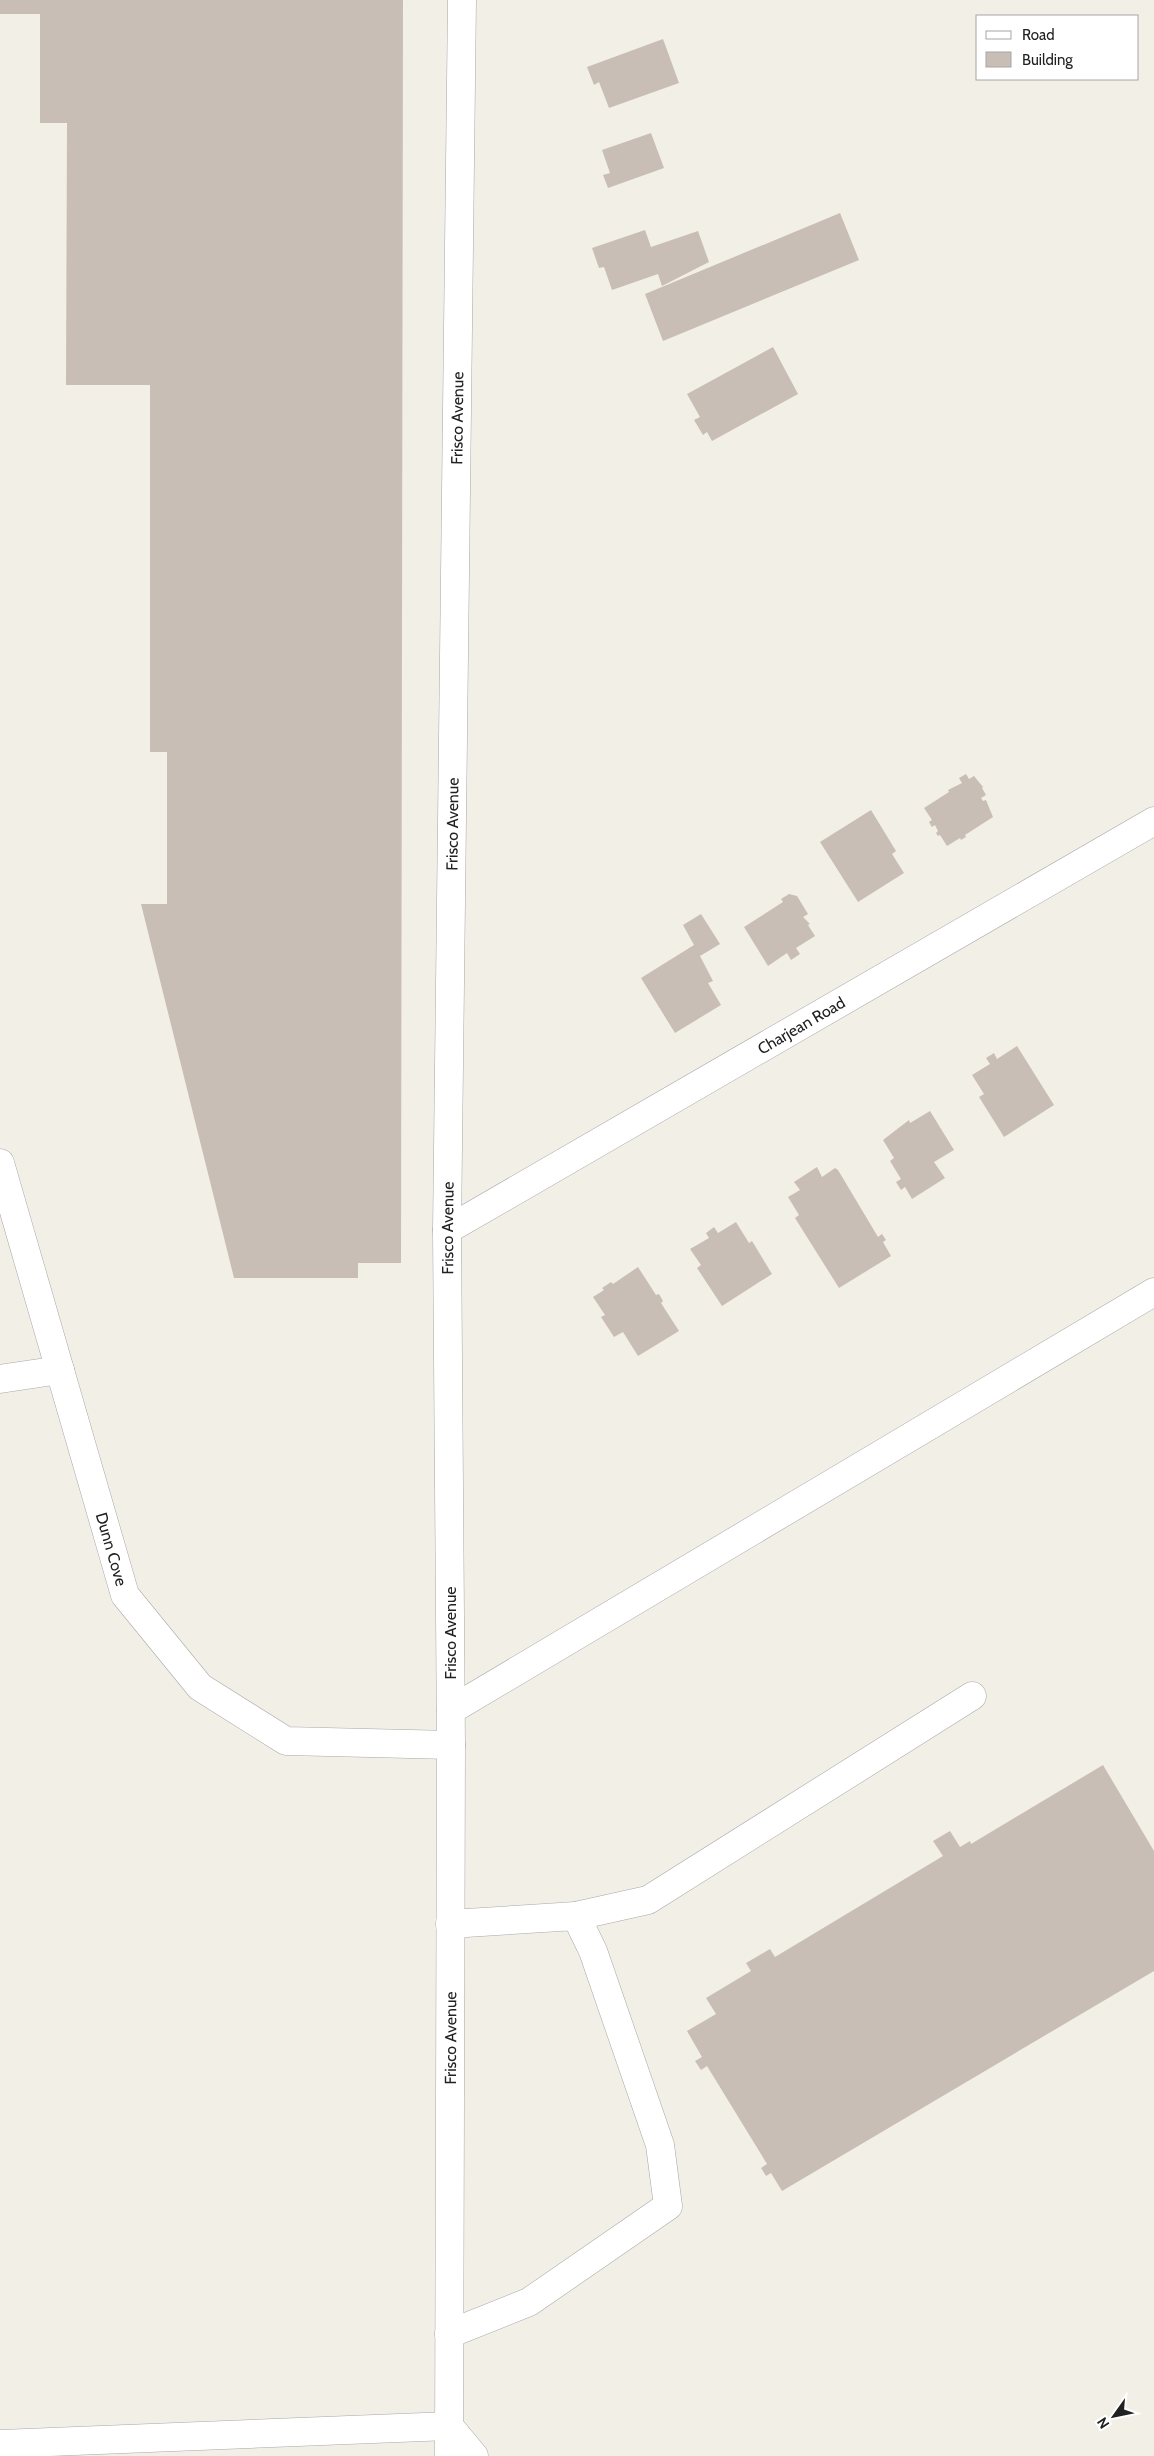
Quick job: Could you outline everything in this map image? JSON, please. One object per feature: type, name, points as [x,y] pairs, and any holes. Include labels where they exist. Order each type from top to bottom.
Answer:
[{"type":"street","name":"Frisco Avenue","points":[[449,2456],[451,1710],[447,1230],[462,0]]},
{"type":"street","name":"Charjean Road","points":[[447,1230],[1154,821]]},
{"type":"street","name":"Dunn Cove","points":[[0,1163],[125,1595],[200,1687],[286,1742],[451,1745]]},
{"type":"street","points":[[451,1710],[1154,1292]]},
{"type":"street","points":[[0,1380],[60,1370]]},
{"type":"street","points":[[450,1924],[576,1916],[648,1900],[972,1696]]},
{"type":"street","points":[[449,2334],[529,2302],[668,2206],[660,2145],[593,1951],[576,1916]]},
{"type":"street","points":[[0,2444],[94,2448],[449,2426],[474,2456]]},
{"type":"building","points":[[0,0],[403,0],[401,1263],[358,1263],[358,1278],[234,1278],[141,904],[167,904],[167,752],[150,752],[150,385],[66,385],[67,123],[40,123],[40,14],[0,14]]},
{"type":"building","points":[[663,39],[679,83],[609,108],[599,82],[594,85],[587,67]]},
{"type":"building","points":[[651,133],[664,168],[608,188],[603,175],[610,173],[602,150]]},
{"type":"building","points":[[840,213],[859,260],[663,341],[645,294]]},
{"type":"building","points":[[645,230],[651,247],[698,231],[709,262],[662,286],[658,274],[612,290],[604,267],[599,268],[592,248]]},
{"type":"building","points":[[773,347],[798,394],[712,441],[707,432],[703,435],[694,420],[700,417],[687,394]]},
{"type":"building","points":[[966,774],[969,779],[974,776],[983,787],[986,795],[981,798],[983,801],[986,800],[993,817],[965,835],[966,837],[961,840],[960,838],[947,846],[940,835],[938,836],[936,833],[938,831],[935,825],[932,827],[929,822],[932,820],[924,808],[949,792],[948,790],[962,783],[959,778]]},
{"type":"building","points":[[871,810],[896,851],[892,854],[904,873],[858,902],[820,842]]},
{"type":"building","points":[[789,894],[797,896],[808,914],[803,917],[810,924],[808,925],[815,936],[796,948],[800,954],[791,960],[787,953],[768,966],[744,927],[783,902],[781,899]]},
{"type":"building","points":[[701,914],[720,944],[700,956],[713,981],[708,983],[721,1005],[675,1033],[641,978],[694,945],[683,925]]},
{"type":"building","points":[[1017,1046],[1054,1105],[1004,1137],[979,1097],[984,1094],[972,1075],[990,1064],[986,1058],[994,1053],[997,1059]]},
{"type":"building","points":[[930,1111],[954,1150],[934,1162],[945,1178],[912,1199],[905,1187],[901,1190],[896,1182],[901,1179],[890,1161],[894,1158],[883,1140],[909,1120],[910,1123]]},
{"type":"building","points":[[817,1167],[822,1177],[835,1168],[838,1170],[878,1237],[882,1234],[886,1240],[883,1242],[891,1256],[839,1288],[795,1218],[799,1215],[788,1197],[800,1190],[794,1182]]},
{"type":"building","points":[[736,1222],[749,1243],[752,1241],[772,1274],[722,1306],[697,1268],[701,1265],[690,1249],[709,1238],[706,1233],[714,1227],[718,1233]]},
{"type":"building","points":[[638,1267],[656,1295],[659,1294],[663,1301],[661,1303],[679,1331],[638,1356],[623,1332],[614,1337],[601,1317],[605,1315],[593,1297],[604,1290],[602,1288],[611,1282],[613,1284]]},
{"type":"building","points":[[1103,1765],[1154,1851],[1154,1971],[782,2191],[771,2173],[766,2176],[761,2168],[767,2164],[707,2066],[701,2070],[695,2061],[702,2057],[687,2031],[716,2014],[706,1998],[751,1971],[746,1963],[770,1949],[775,1957],[943,1856],[933,1841],[950,1831],[960,1847],[970,1841],[971,1844]]}]
